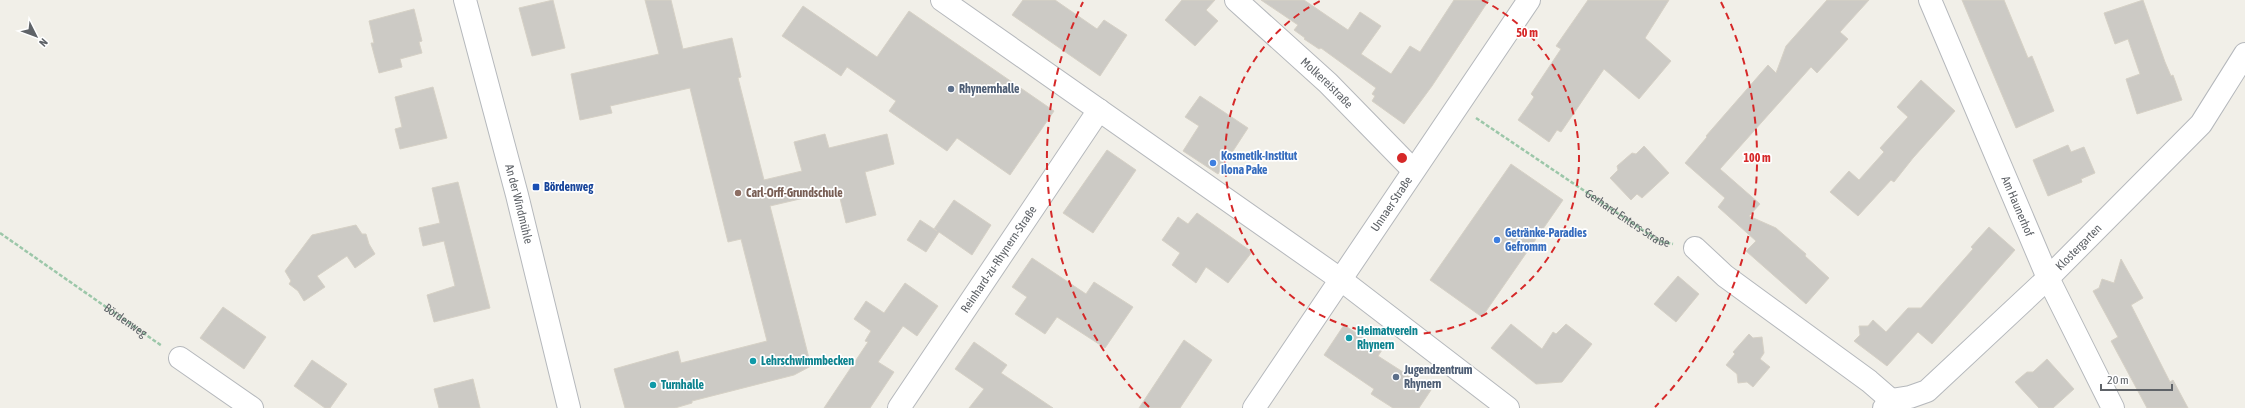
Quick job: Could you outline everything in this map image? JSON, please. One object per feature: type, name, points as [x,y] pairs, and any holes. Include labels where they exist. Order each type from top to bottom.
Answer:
[{"type":"street","name":"An der Windmühle","points":[[465,0],[516,195],[569,408]]},
{"type":"street","points":[[942,0],[1340,279],[1508,408]]},
{"type":"street","name":"Molkereistraße","points":[[1236,0],[1328,83],[1413,170]]},
{"type":"street","name":"Unnaer Straße","points":[[1254,408],[1529,0]]},
{"type":"street","name":"Am Haunerhof","points":[[1930,0],[2048,278],[2113,408]]},
{"type":"street","name":"Klostergarten","points":[[1888,404],[1927,391],[2048,278],[2201,124],[2245,54]]},
{"type":"street","name":"Reinhard-zu-Rhynern-Straße","points":[[899,408],[1099,110]]},
{"type":"street","points":[[1695,248],[1725,276],[1869,381],[1888,404]]},
{"type":"street","points":[[180,358],[252,408]]},
{"type":"path","name":"Gerhard-Enters-Straße","points":[[1457,106],[1659,241],[1695,248]]},
{"type":"path","name":"Bördenweg","points":[[0,233],[180,358]]},
{"type":"building","points":[[553,0],[565,48],[532,56],[519,8]]},
{"type":"building","points":[[645,0],[671,0],[683,49],[732,38],[741,77],[738,78],[764,180],[802,171],[794,142],[825,134],[829,148],[887,134],[894,164],[865,172],[876,215],[846,223],[838,190],[770,206],[811,366],[794,375],[692,401],[692,403],[675,408],[625,408],[614,369],[678,351],[681,363],[767,341],[741,239],[728,242],[690,88],[610,106],[612,113],[580,120],[571,74],[659,54]]},
{"type":"building","points":[[1023,0],[1055,0],[1097,29],[1104,20],[1127,35],[1100,76],[1012,15]]},
{"type":"building","points":[[1182,0],[1215,0],[1206,10],[1218,21],[1195,46],[1165,20]]},
{"type":"building","points":[[1261,0],[1304,0],[1348,30],[1360,12],[1381,26],[1361,54],[1391,74],[1410,46],[1420,52],[1454,0],[1489,0],[1432,86],[1404,124],[1372,101],[1375,96],[1372,94],[1376,88],[1321,48],[1319,49],[1304,39],[1305,38],[1294,30],[1298,25]]},
{"type":"building","points":[[1588,0],[1669,0],[1645,38],[1671,61],[1639,99],[1604,69],[1561,132],[1557,130],[1549,142],[1518,120],[1534,97],[1531,94],[1561,49],[1556,46]]},
{"type":"building","points":[[1827,0],[1869,0],[1840,32],[1848,39],[1817,73],[1811,67],[1720,169],[1760,204],[1749,216],[1776,228],[1806,254],[1805,256],[1829,278],[1806,304],[1746,251],[1756,241],[1718,207],[1725,198],[1685,163],[1707,137],[1706,136],[1768,65],[1776,73],[1786,46]]},
{"type":"building","points":[[1962,0],[2004,0],[2028,58],[2032,56],[2054,111],[2016,128]]},
{"type":"building","points":[[2143,0],[2165,62],[2171,76],[2173,75],[2182,100],[2137,114],[2126,79],[2140,74],[2128,39],[2115,44],[2104,13]]},
{"type":"building","name":"Rhynernhalle","points":[[803,6],[877,57],[909,11],[1054,111],[1010,175],[957,138],[947,151],[889,111],[896,101],[847,67],[841,76],[782,36]]},
{"type":"building","points":[[414,9],[422,41],[419,42],[422,53],[400,59],[402,67],[379,73],[371,43],[374,43],[369,21]]},
{"type":"building","points":[[1921,80],[1955,111],[1913,158],[1894,182],[1891,180],[1858,216],[1830,192],[1849,171],[1859,180],[1884,152],[1880,148],[1908,117],[1897,107]]},
{"type":"building","points":[[433,87],[447,138],[400,149],[395,129],[402,127],[395,97]]},
{"type":"building","points":[[1200,96],[1248,128],[1218,174],[1183,151],[1199,126],[1185,117]]},
{"type":"building","points":[[2068,145],[2071,152],[2084,147],[2095,173],[2081,179],[2082,182],[2048,196],[2033,160]]},
{"type":"building","points":[[1644,146],[1669,173],[1642,198],[1637,194],[1631,200],[1610,178],[1618,170],[1617,166],[1632,153],[1636,154]]},
{"type":"building","points":[[1107,150],[1136,170],[1093,233],[1063,213]]},
{"type":"building","name":"Getränke-Paradies Gefromm","points":[[1511,164],[1563,200],[1482,317],[1430,280]]},
{"type":"building","points":[[458,182],[490,308],[434,322],[427,295],[455,286],[444,241],[423,246],[419,228],[440,223],[432,188]]},
{"type":"building","points":[[954,200],[991,225],[972,255],[939,232],[926,252],[907,240],[920,220],[937,231],[934,229]]},
{"type":"building","points":[[1197,213],[1252,252],[1228,283],[1206,267],[1196,283],[1172,265],[1180,253],[1162,240],[1178,217],[1188,224]]},
{"type":"building","points":[[356,225],[362,234],[366,234],[369,244],[375,254],[355,268],[347,256],[317,276],[325,287],[304,301],[298,291],[289,284],[291,281],[285,271],[312,235]]},
{"type":"building","points":[[1989,227],[2015,250],[1932,344],[1918,332],[1887,366],[1854,341],[1860,335],[1859,326],[1868,326],[1873,320],[1886,332],[1908,308],[1921,308],[1973,249],[1971,247]]},
{"type":"building","points":[[1032,258],[1086,294],[1094,282],[1133,307],[1105,348],[1057,317],[1045,334],[1015,314],[1027,297],[1012,287]]},
{"type":"building","points":[[2121,259],[2143,298],[2131,305],[2170,382],[2173,380],[2188,408],[2147,408],[2111,341],[2118,337],[2093,291],[2099,288],[2102,279],[2114,283]]},
{"type":"building","points":[[1678,276],[1699,294],[1676,322],[1654,304]]},
{"type":"building","points":[[905,283],[938,306],[917,336],[903,326],[878,362],[894,372],[870,408],[824,408],[868,342],[865,341],[871,331],[854,319],[866,301],[884,313]]},
{"type":"building","points":[[223,307],[266,337],[244,369],[200,338]]},
{"type":"building","points":[[1511,324],[1542,349],[1553,332],[1556,334],[1566,324],[1592,344],[1562,382],[1536,384],[1491,348]]},
{"type":"building","points":[[1344,325],[1382,350],[1378,356],[1431,390],[1419,408],[1393,408],[1371,394],[1374,389],[1324,355]]},
{"type":"building","points":[[1749,334],[1753,338],[1762,337],[1764,353],[1760,359],[1770,367],[1753,387],[1747,382],[1738,383],[1737,374],[1726,365],[1735,354],[1733,352]]},
{"type":"building","points":[[1184,340],[1212,360],[1180,408],[1139,408]]},
{"type":"building","points":[[974,342],[1007,365],[1001,373],[1053,408],[969,408],[984,389],[955,369]]},
{"type":"building","points":[[2047,359],[2074,389],[2053,408],[2039,408],[2015,382],[2027,372],[2033,372]]},
{"type":"building","points":[[312,360],[347,384],[330,408],[325,408],[294,386]]},
{"type":"building","points":[[473,379],[480,408],[439,408],[434,389]]},
{"type":"place","name":"Rhynernhalle","points":[[951,89]]},
{"type":"place","name":"Kosmetik-Institut Ilona Pake","points":[[1213,163]]},
{"type":"place","name":"Bördenweg","points":[[536,187]]},
{"type":"place","name":"Carl-Orff-Grundschule","points":[[738,193]]},
{"type":"place","name":"Getränke-Paradies Gefromm","points":[[1497,240]]},
{"type":"place","name":"Heimatverein Rhynern","points":[[1349,338]]},
{"type":"place","name":"Lehrschwimmbecken","points":[[753,361]]},
{"type":"place","name":"Jugendzentrum Rhynern","points":[[1396,377]]},
{"type":"place","name":"Turnhalle","points":[[653,385]]}]
